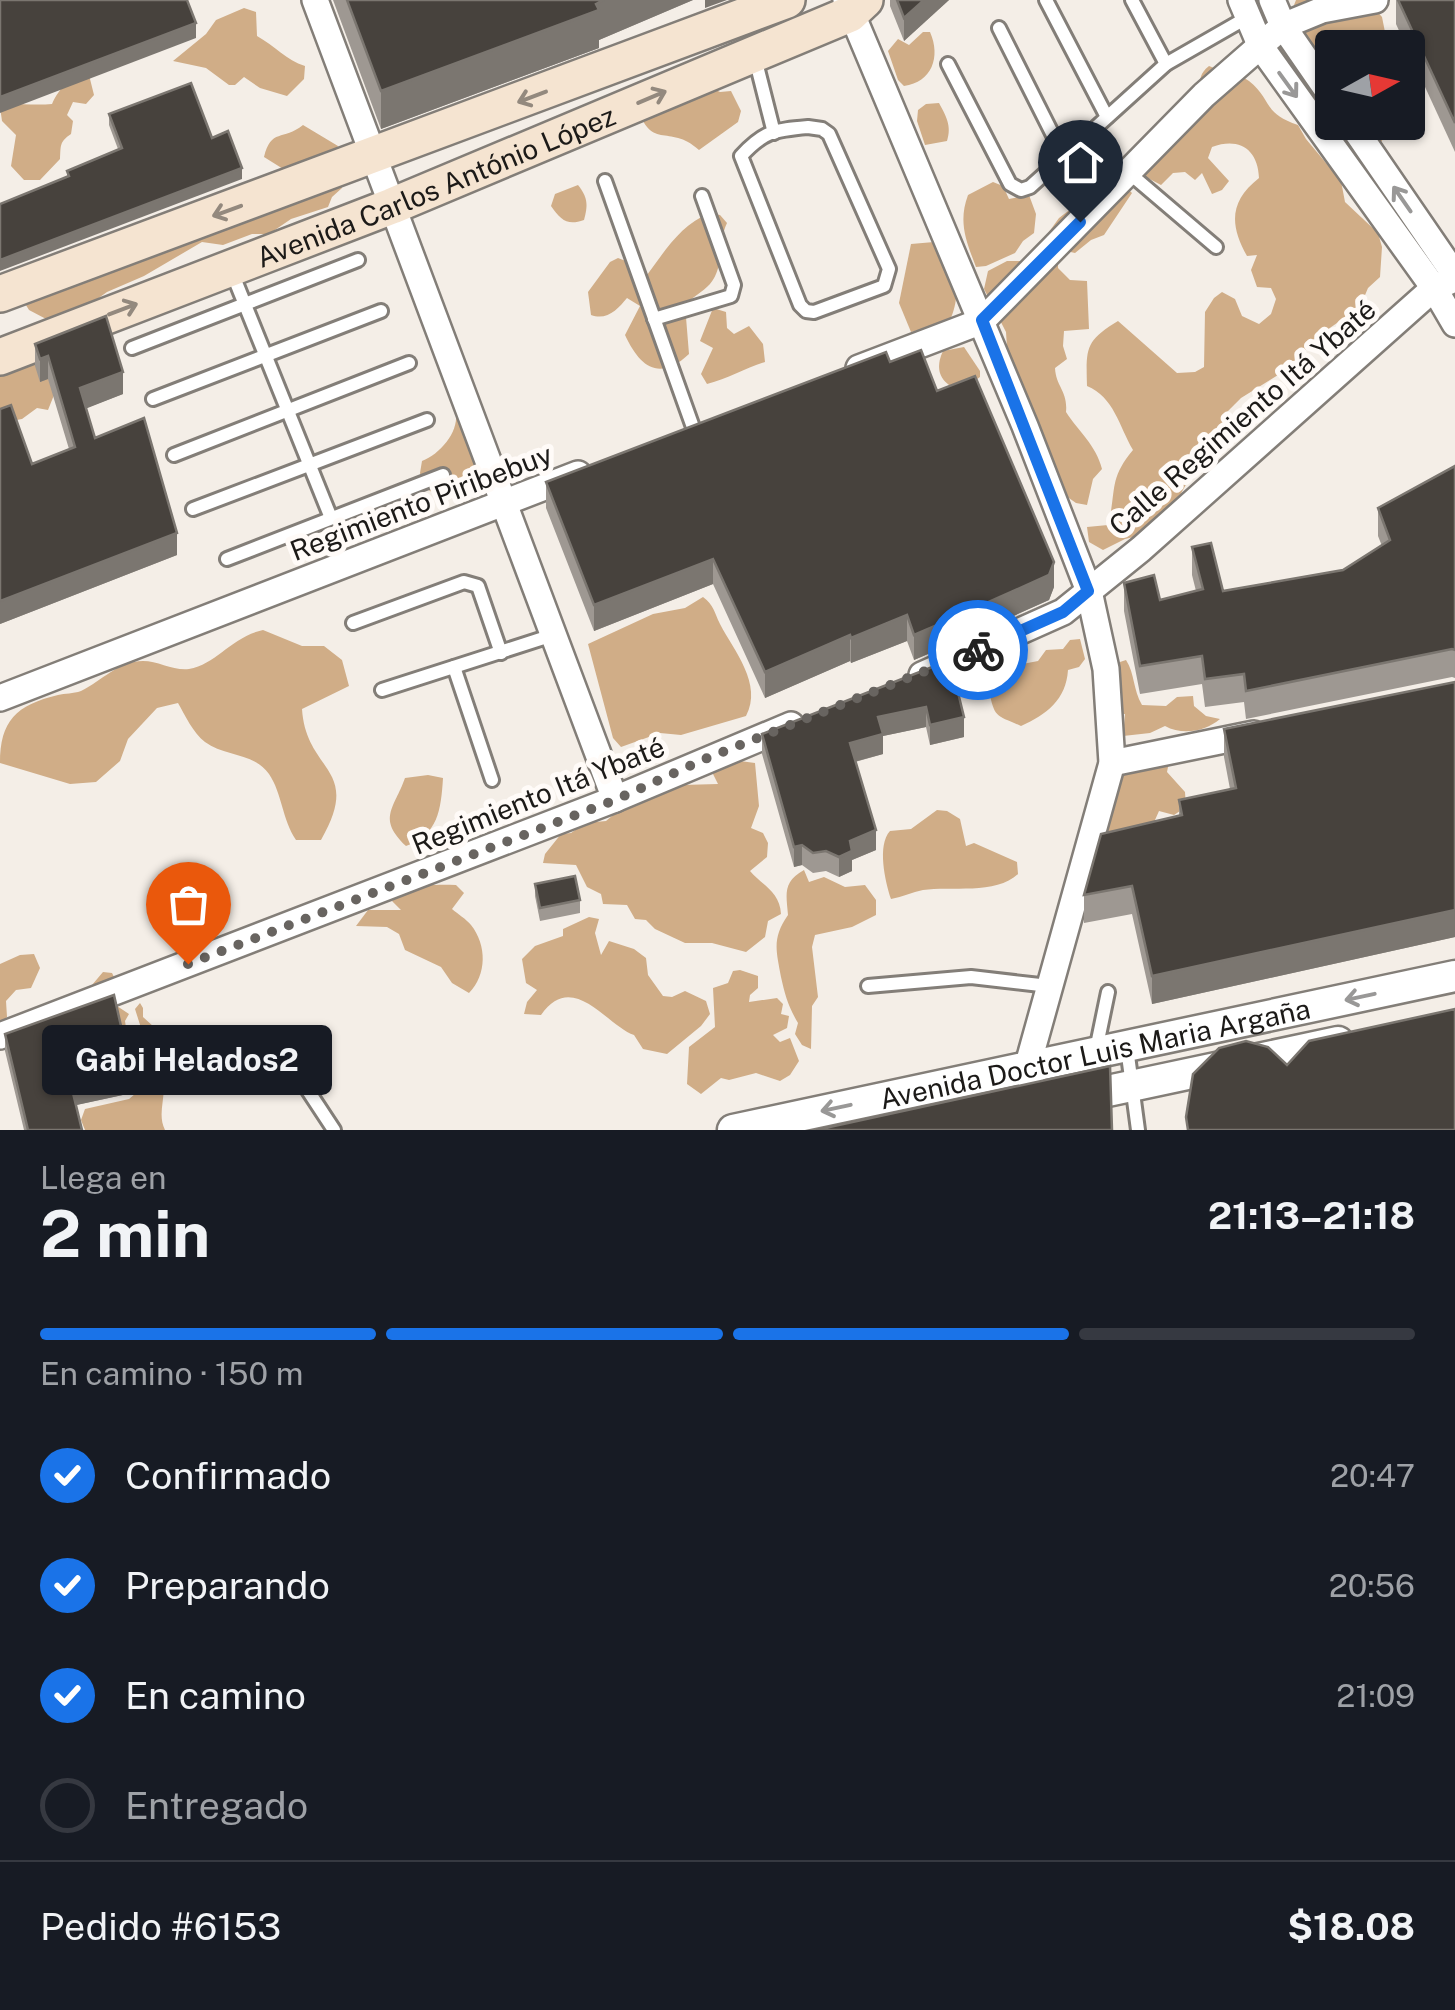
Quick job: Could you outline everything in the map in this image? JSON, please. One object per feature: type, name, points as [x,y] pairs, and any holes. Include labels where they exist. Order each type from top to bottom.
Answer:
[{"type":"main road","name":"Avenida Carlos António López","points":[[0,294],[786,0]]},
{"type":"main road","name":"Avenida Carlos António López","points":[[0,358],[392,206],[754,54],[854,5]]},
{"type":"street","points":[[315,0],[615,800]]},
{"type":"street","points":[[1272,0],[1283,26],[1315,73]]},
{"type":"street","points":[[838,376],[982,320],[1204,95],[1283,26],[1322,10],[1375,0]]},
{"type":"street","points":[[854,5],[1088,591],[1106,669],[1112,763],[1027,1068],[1038,1106]]},
{"type":"street","points":[[1244,9],[1261,47],[1448,280]]},
{"type":"street","points":[[1361,140],[1448,280],[1455,324]]},
{"type":"street","name":"Calle Regimiento Itá Ybaté","points":[[1088,591],[1448,280]]},
{"type":"street","name":"Regimiento Piribebuy","points":[[8,695],[607,463]]},
{"type":"street","points":[[907,680],[1063,612],[1088,591]]},
{"type":"street","name":"Regimiento Itá Ybaté","points":[[0,1036],[615,800],[808,718]]},
{"type":"street","points":[[1112,763],[1284,728]]},
{"type":"street","name":"Avenida Doctor Luis Maria Argaña","points":[[733,1130],[1455,976]]},
{"type":"street","name":"Avenida Doctor Luis Maria Argaña","points":[[1000,1114],[1360,1037]]},
{"type":"lane","points":[[1046,0],[1107,117]]},
{"type":"lane","points":[[1132,0],[1166,64]]},
{"type":"lane","points":[[948,64],[1010,184],[1021,190],[1030,187],[1166,64],[1244,9]]},
{"type":"lane","points":[[999,28],[1064,157]]},
{"type":"lane","points":[[754,54],[774,133]]},
{"type":"lane","points":[[822,128],[829,134],[888,269],[884,286],[814,312],[800,305],[741,156],[758,138],[774,133],[822,128]]},
{"type":"lane","points":[[1128,172],[1216,246]]},
{"type":"lane","points":[[604,181],[694,430]]},
{"type":"lane","points":[[654,319],[730,296],[733,291],[702,196]]},
{"type":"lane","points":[[132,348],[358,260]]},
{"type":"lane","points":[[231,268],[331,518]]},
{"type":"lane","points":[[153,399],[380,311]]},
{"type":"lane","points":[[174,455],[410,364]]},
{"type":"lane","points":[[193,509],[427,420]]},
{"type":"lane","points":[[227,560],[443,475]]},
{"type":"lane","points":[[353,623],[472,582],[478,586],[502,653]]},
{"type":"lane","points":[[382,690],[553,636]]},
{"type":"lane","points":[[454,668],[492,780]]},
{"type":"lane","points":[[868,986],[971,977],[1050,986]]},
{"type":"lane","points":[[1096,1053],[1108,992]]},
{"type":"lane","points":[[1127,1046],[1138,1130]]},
{"type":"lane","points":[[282,1051],[334,1130]]},
{"type":"shaded area","points":[[1296,0],[1367,0],[1382,17],[1385,30],[1315,30],[1315,105],[1276,51]]},
{"type":"shaded area","points":[[244,8],[256,12],[257,36],[305,66],[304,79],[287,96],[260,88],[244,77],[229,85],[206,68],[173,61],[206,34],[216,20]]},
{"type":"shaded area","points":[[923,32],[930,32],[933,41],[932,67],[914,84],[904,86],[888,51],[898,39],[909,45]]},
{"type":"shaded area","points":[[1209,66],[1249,81],[1278,116],[1298,125],[1341,181],[1345,202],[1378,233],[1382,247],[1380,277],[1368,288],[1360,307],[1314,339],[1294,365],[1241,398],[1227,412],[1232,435],[1207,469],[1193,472],[1160,531],[1125,539],[1103,550],[1089,542],[1087,527],[1108,525],[1116,478],[1133,450],[1110,405],[1087,386],[1088,354],[1093,340],[1118,321],[1177,373],[1195,372],[1204,367],[1205,312],[1214,298],[1222,292],[1235,299],[1242,316],[1259,324],[1271,314],[1276,299],[1271,288],[1257,287],[1251,270],[1257,255],[1247,256],[1235,223],[1242,195],[1259,178],[1251,153],[1238,145],[1212,147],[1208,158],[1229,181],[1212,194],[1202,173],[1195,180],[1185,172],[1173,173],[1161,185],[1142,175],[1130,159],[1131,149],[1152,136],[1166,115],[1192,95]]},
{"type":"shaded area","points":[[89,75],[94,95],[86,104],[73,102],[67,115],[73,121],[71,134],[63,142],[60,159],[40,180],[24,180],[11,166],[16,135],[2,121],[0,107],[52,104],[66,84]]},
{"type":"shaded area","points":[[695,80],[720,92],[731,91],[741,111],[738,122],[699,150],[647,127],[636,101]]},
{"type":"shaded area","points":[[939,103],[949,126],[947,141],[925,145],[917,121],[918,110],[926,104]]},
{"type":"shaded area","points":[[303,125],[338,146],[333,155],[342,188],[328,207],[291,219],[269,234],[252,234],[223,245],[202,242],[144,276],[107,292],[79,312],[48,320],[29,310],[21,297],[126,228],[141,226],[288,172],[264,157],[274,138]]},
{"type":"shaded area","points":[[1341,140],[1382,140],[1375,151],[1353,157]]},
{"type":"shaded area","points":[[1101,175],[1114,176],[1132,193],[1104,235],[1075,253],[1066,251],[1058,259],[1058,268],[1070,280],[1087,281],[1089,329],[1064,331],[1067,359],[1055,368],[1066,412],[1102,469],[1093,479],[1087,505],[1066,496],[1038,492],[1008,363],[1006,332],[984,289],[988,271],[1007,261],[1028,261],[1059,218],[1072,208],[1064,202]]},
{"type":"shaded area","points":[[993,182],[1003,186],[1009,199],[1029,195],[1036,214],[1034,233],[1015,253],[976,267],[964,231],[965,205],[968,195]]},
{"type":"shaded area","points":[[578,185],[586,202],[584,220],[569,222],[551,206],[555,194]]},
{"type":"shaded area","points":[[710,213],[720,215],[727,223],[715,277],[685,305],[689,354],[668,367],[651,367],[637,355],[625,335],[640,306],[627,298],[607,315],[591,315],[588,292],[610,262],[618,258],[647,275],[682,231]]},
{"type":"shaded area","points":[[934,242],[955,280],[956,300],[949,322],[911,332],[899,303],[911,244]]},
{"type":"shaded area","points":[[713,308],[726,312],[727,328],[734,334],[749,326],[763,344],[765,362],[707,384],[701,374],[713,348],[700,341]]},
{"type":"shaded area","points":[[964,347],[980,377],[970,384],[949,385],[940,374],[941,356],[943,351]]},
{"type":"shaded area","points":[[39,361],[56,390],[48,410],[37,408],[22,419],[0,423],[0,369]]},
{"type":"shaded area","points":[[460,410],[486,483],[481,492],[456,499],[439,489],[432,492],[423,487],[420,473],[422,461],[441,448],[451,435]]},
{"type":"shaded area","points":[[703,597],[749,680],[746,716],[681,735],[660,733],[621,747],[613,738],[588,644],[653,614],[685,608]]},
{"type":"shaded area","points":[[263,630],[302,646],[324,646],[342,660],[349,686],[302,709],[306,730],[334,783],[332,816],[321,840],[296,840],[269,774],[247,758],[205,742],[178,703],[157,708],[128,739],[120,761],[96,782],[70,784],[0,763],[7,726],[31,704],[81,691],[134,662],[149,661],[183,669],[199,666],[242,638]]},
{"type":"shaded area","points":[[1080,639],[1085,659],[1079,667],[1068,670],[1054,705],[1021,726],[998,715],[989,689],[1006,667],[1038,661],[1046,650],[1063,649],[1070,640]]},
{"type":"shaded area","points":[[1126,660],[1142,705],[1166,706],[1177,697],[1193,696],[1194,706],[1206,716],[1220,719],[1194,731],[1165,726],[1150,733],[1123,736],[1125,714],[1113,715],[1120,662]]},
{"type":"shaded area","points":[[1170,757],[1167,772],[1185,792],[1186,807],[1174,815],[1159,811],[1155,820],[1160,828],[1154,837],[1083,833],[1102,769]]},
{"type":"shaded area","points":[[740,761],[755,763],[759,806],[751,828],[763,833],[768,843],[767,857],[750,871],[774,895],[781,914],[768,921],[765,937],[746,952],[712,943],[685,943],[655,929],[646,920],[635,919],[627,905],[603,904],[601,894],[587,887],[576,865],[543,863],[545,854],[561,834],[571,833],[585,823],[606,821],[626,804],[658,792],[682,785],[718,784],[710,768]]},
{"type":"shaded area","points":[[405,778],[443,778],[439,811],[425,835],[406,846],[392,828],[390,813]]},
{"type":"shaded area","points":[[937,810],[960,819],[966,846],[974,843],[1017,862],[1018,874],[998,885],[923,890],[891,899],[883,864],[886,837],[890,831],[911,829]]},
{"type":"shaded area","points":[[804,870],[809,882],[824,877],[845,887],[865,885],[876,900],[876,915],[852,927],[815,935],[812,947],[818,997],[812,1006],[811,1049],[802,1045],[795,1034],[798,1023],[786,995],[777,952],[779,931],[788,915],[787,889]]},
{"type":"shaded area","points":[[456,885],[464,893],[452,909],[471,925],[482,951],[482,969],[469,993],[452,983],[441,967],[405,950],[399,934],[387,927],[356,926],[368,910],[401,910],[392,901],[406,891]]},
{"type":"shaded area","points":[[589,917],[599,919],[595,933],[601,955],[609,941],[634,949],[646,958],[648,975],[663,996],[685,991],[706,1001],[710,1014],[667,1054],[643,1049],[634,1035],[577,999],[565,997],[553,1002],[541,1015],[524,1014],[527,1002],[537,990],[526,983],[522,959],[535,946],[563,936],[563,929]]},
{"type":"shaded area","points":[[34,954],[40,968],[31,988],[16,990],[6,1001],[7,1017],[0,1025],[0,964]]},
{"type":"shaded area","points":[[733,971],[758,976],[758,988],[749,1002],[777,998],[783,1004],[781,1014],[789,1016],[787,1028],[773,1035],[780,1042],[790,1038],[799,1061],[790,1075],[780,1081],[756,1073],[729,1080],[721,1078],[701,1094],[687,1084],[689,1047],[715,1027],[713,988],[728,983]]},
{"type":"shaded area","points":[[103,972],[112,973],[116,981],[114,1004],[129,1014],[125,1021],[127,1034],[133,1038],[142,1031],[135,1009],[140,1003],[143,1017],[154,1027],[151,1041],[163,1082],[165,1130],[85,1130],[81,1120],[85,1109],[129,1099],[135,1094],[127,1058],[92,985]]},
{"type":"building","points":[[0,0],[187,0],[196,23],[0,97]]},
{"type":"building","points":[[347,0],[604,0],[596,4],[599,10],[381,91]]},
{"type":"building","points":[[897,0],[924,0],[904,18]]},
{"type":"building","points":[[1398,0],[1455,0],[1455,123],[1425,58],[1425,30],[1412,30]]},
{"type":"building","points":[[191,83],[212,138],[228,131],[242,168],[0,260],[0,204],[69,176],[67,171],[122,148],[109,114]]},
{"type":"building","points":[[106,316],[123,372],[80,388],[95,438],[144,418],[177,533],[0,601],[0,409],[11,405],[32,464],[75,447],[48,356],[40,359],[35,344]]},
{"type":"building","points":[[921,350],[937,391],[975,376],[1054,562],[1049,575],[941,619],[942,623],[914,635],[907,615],[765,672],[713,559],[594,605],[546,482],[886,352],[890,362]]},
{"type":"building","points":[[1455,466],[1455,650],[1246,691],[1244,674],[1205,679],[1202,656],[1140,666],[1124,583],[1154,575],[1160,600],[1203,589],[1192,547],[1211,543],[1223,591],[1343,570],[1390,540],[1378,508]]},
{"type":"building","points":[[950,660],[964,717],[930,725],[926,707],[878,717],[883,734],[850,743],[876,830],[850,841],[852,851],[839,857],[826,851],[813,853],[802,845],[794,847],[762,734]]},
{"type":"building","points":[[1455,682],[1455,910],[1152,976],[1132,886],[1084,895],[1101,834],[1182,815],[1179,800],[1236,788],[1224,729]]},
{"type":"building","points":[[575,876],[580,900],[540,908],[535,884]]},
{"type":"building","points":[[114,995],[132,1075],[72,1089],[82,1130],[28,1130],[5,1034]]},
{"type":"building","points":[[1455,1009],[1455,1130],[1188,1130],[1186,1117],[1193,1074],[1219,1048],[1246,1041],[1268,1047],[1287,1065],[1309,1041]]},
{"type":"building","points":[[1110,1066],[1112,1130],[816,1130]]},
{"type":"way so far","points":[[188,964],[615,800],[705,759],[978,650]]},
{"type":"place","name":"Gabi Helados2","points":[[188,964]]},
{"type":"route","points":[[978,650],[1063,612],[1088,591],[982,320],[1080,222]]}]
